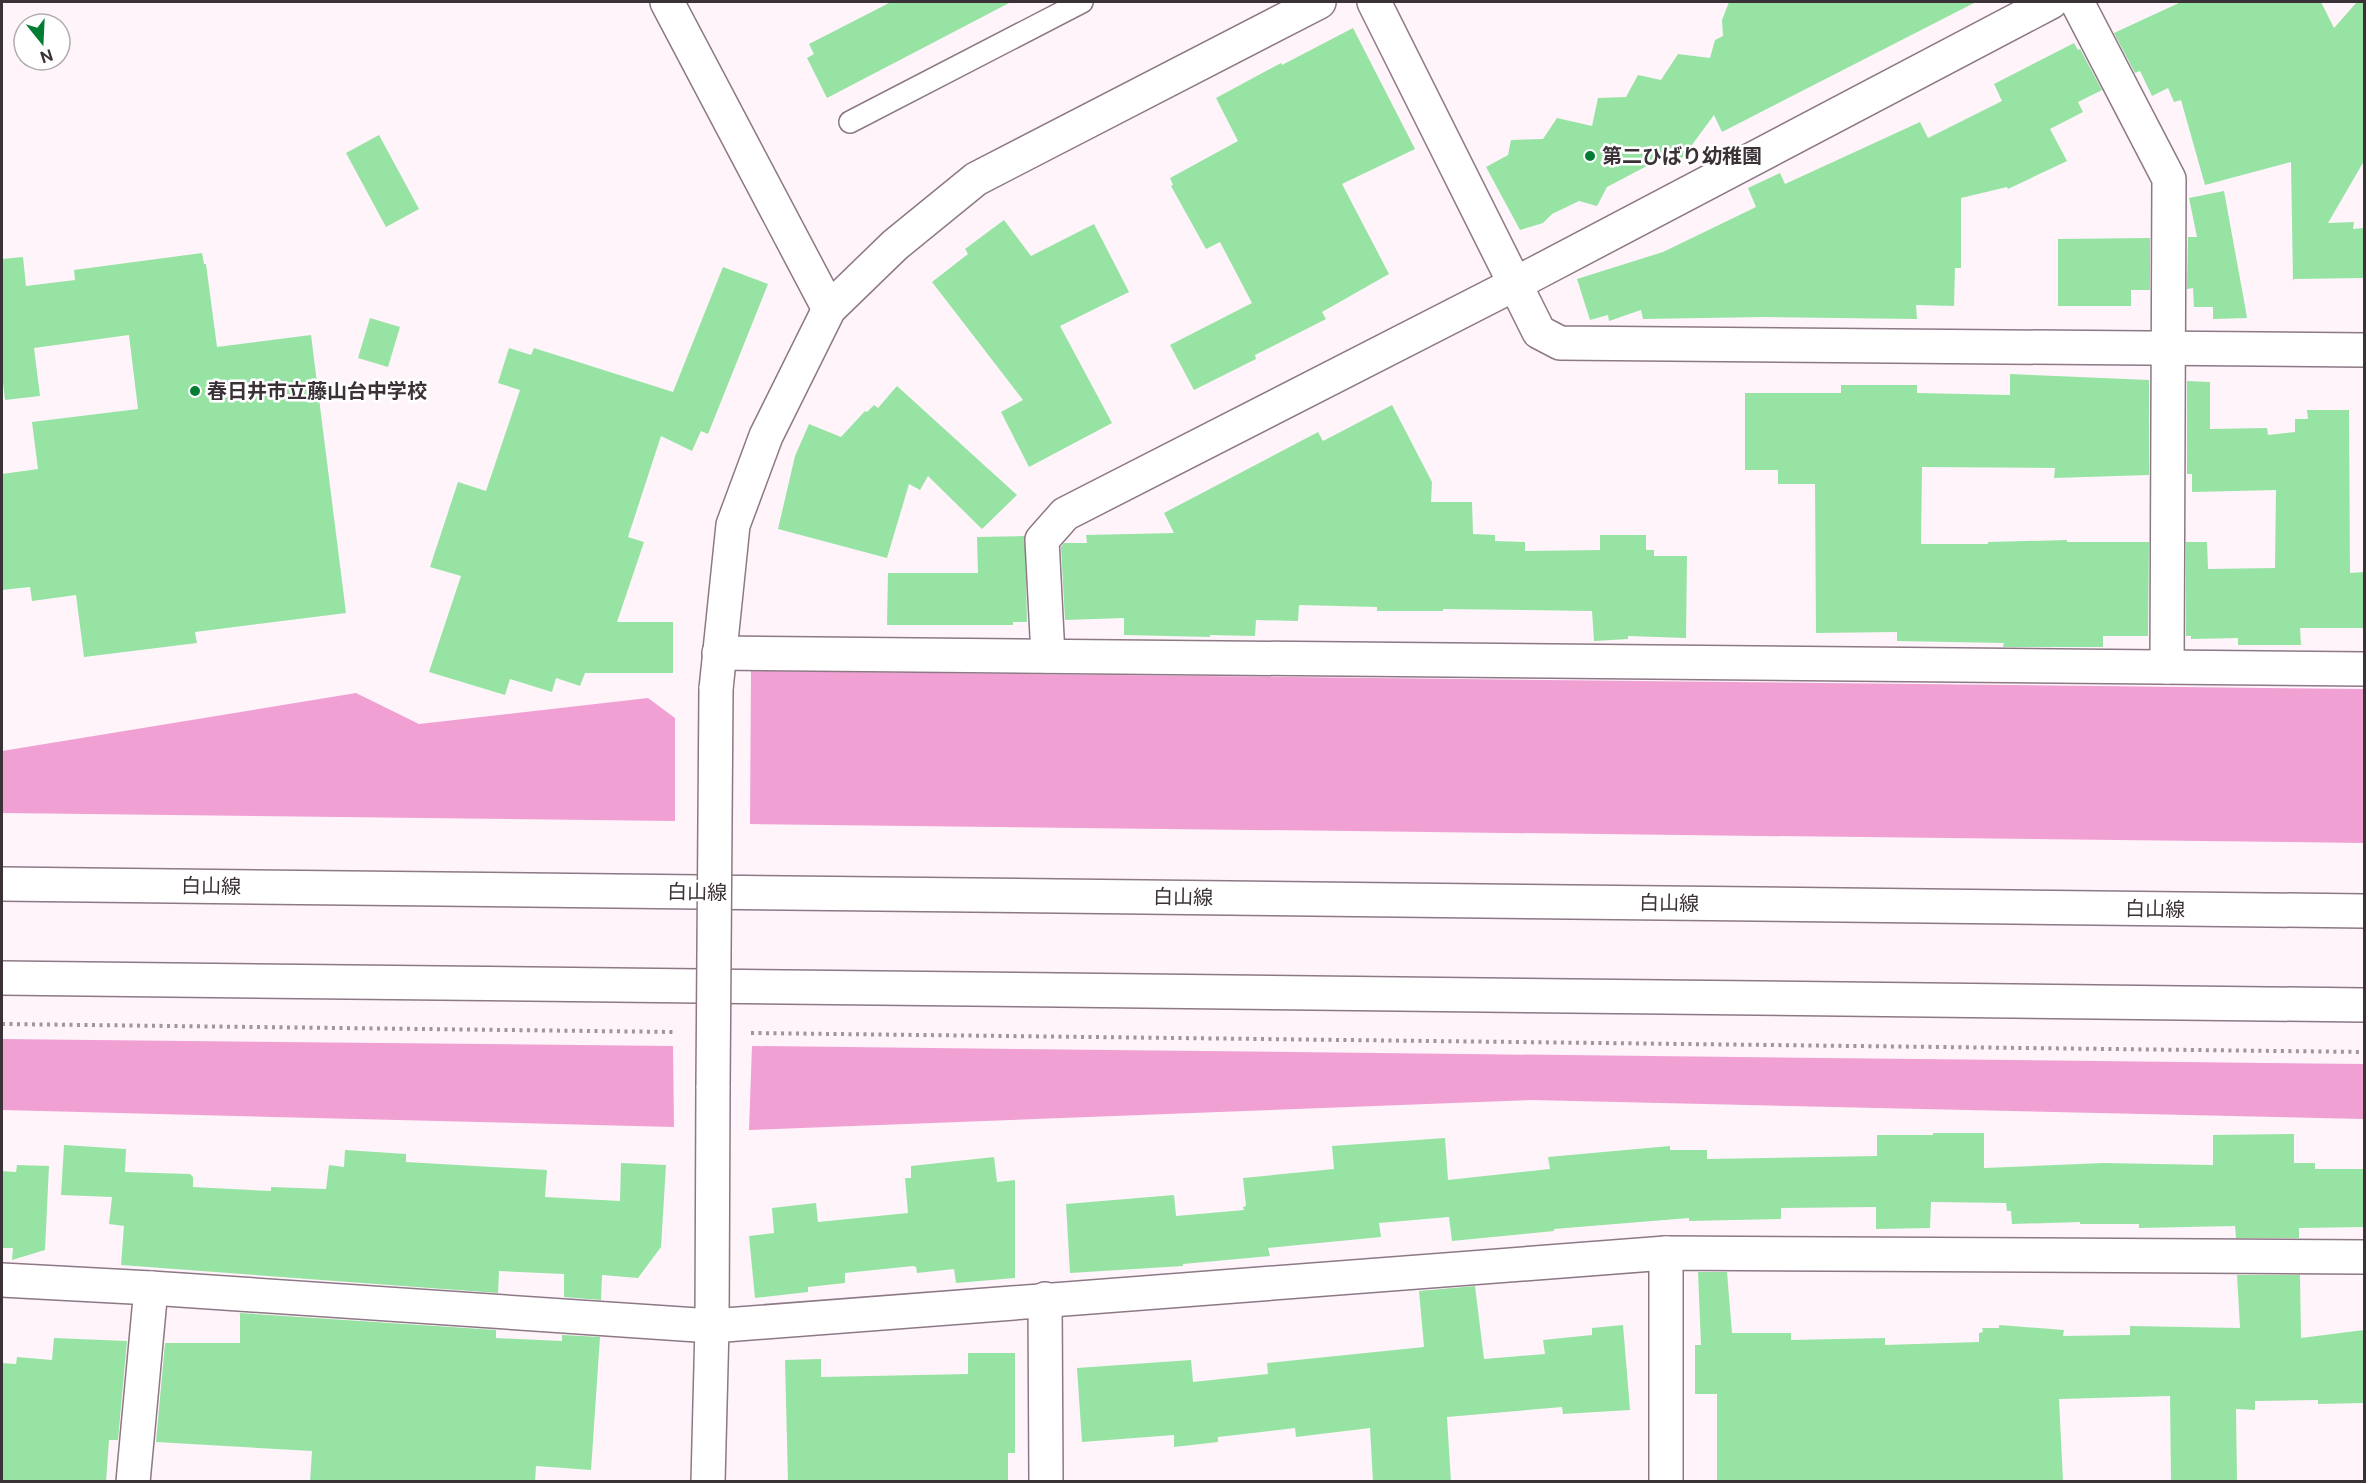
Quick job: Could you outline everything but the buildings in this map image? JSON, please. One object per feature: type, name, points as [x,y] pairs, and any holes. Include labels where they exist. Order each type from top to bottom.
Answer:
[{"type":"street","points":[[667,2],[829,309]]},
{"type":"street","points":[[708,1482],[712,1326],[716,689],[733,525],[766,436],[829,309],[895,245],[976,179],[1285,9],[1319,2]]},
{"type":"street","points":[[1374,2],[1539,332],[1560,343],[2364,350]]},
{"type":"street","points":[[1048,656],[1042,540],[1065,514],[1515,284],[2051,2]]},
{"type":"street","points":[[2077,2],[2169,178],[2167,668]]},
{"type":"street","points":[[719,653],[2364,669]]},
{"type":"street","name":"白山線","points":[[2,884],[2364,911]]},
{"type":"street","points":[[2,978],[2364,1005]]},
{"type":"street","points":[[2,1280],[712,1326],[1666,1253],[2364,1257]]},
{"type":"street","points":[[1666,1253],[1666,1482]]},
{"type":"street","points":[[133,1482],[151,1288]]},
{"type":"street","points":[[1045,1299],[1046,1482]]},
{"type":"lane","points":[[850,122],[1082,2]]},
{"type":"path","points":[[2,1024],[685,1032]]},
{"type":"path","points":[[745,1033],[2364,1052]]},
{"type":"shaded area","points":[[751,671],[2364,689],[2364,843],[750,824]]},
{"type":"shaded area","points":[[356,693],[419,724],[648,698],[675,718],[675,821],[2,813],[2,751]]},
{"type":"shaded area","points":[[2,1039],[673,1046],[674,1127],[2,1110]]},
{"type":"shaded area","points":[[752,1046],[2364,1064],[2364,1119],[1531,1100],[749,1130]]},
{"type":"place","name":"第二ひばり幼稚園","points":[[1590,156]]},
{"type":"place","name":"春日井市立藤山台中学校","points":[[195,391]]}]
